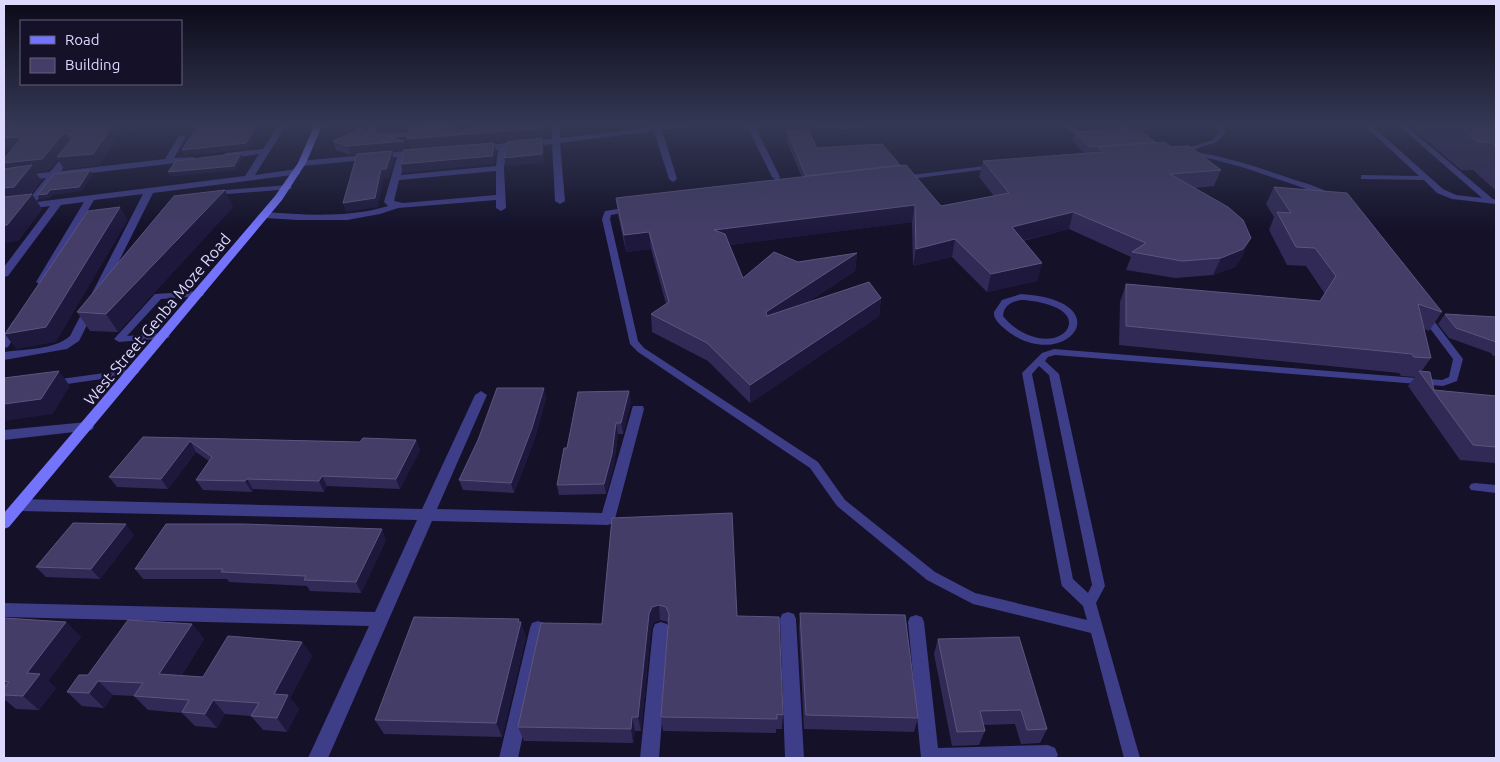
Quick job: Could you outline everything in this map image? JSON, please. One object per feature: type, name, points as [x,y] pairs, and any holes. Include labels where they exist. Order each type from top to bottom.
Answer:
[{"type":"street","points":[[28,206],[65,160]]},
{"type":"street","points":[[4,180],[192,160]]},
{"type":"street","points":[[248,178],[260,160]]},
{"type":"street","name":"West Street Genba Moze Road","points":[[4,523],[200,294],[288,187],[303,160]]},
{"type":"street","points":[[4,209],[248,178],[300,167],[358,160]]},
{"type":"street","points":[[396,206],[388,202],[400,160]]},
{"type":"street","points":[[501,208],[500,168],[502,160]]},
{"type":"street","points":[[559,160],[560,201]]},
{"type":"street","points":[[667,160],[673,179]]},
{"type":"street","points":[[767,160],[776,178]]},
{"type":"street","points":[[395,178],[500,168]]},
{"type":"street","points":[[4,356],[67,345],[75,338],[150,190]]},
{"type":"street","points":[[265,215],[331,218],[372,213],[396,206],[501,197]]},
{"type":"street","points":[[33,295],[82,222],[91,198]]},
{"type":"street","points":[[4,274],[58,202]]},
{"type":"street","points":[[121,216],[139,214]]},
{"type":"street","points":[[4,344],[23,312]]},
{"type":"street","points":[[318,758],[481,395]]},
{"type":"street","points":[[20,505],[608,519],[638,409]]},
{"type":"street","points":[[4,435],[87,427]]},
{"type":"street","points":[[4,610],[381,619]]},
{"type":"street","points":[[788,619],[795,758]]},
{"type":"street","points":[[916,622],[930,758]]},
{"type":"street","points":[[508,758],[538,628]]},
{"type":"street","points":[[649,758],[661,629]]},
{"type":"street","points":[[936,758],[1048,755]]},
{"type":"lane","points":[[1224,160],[1250,166],[1322,192],[1338,203]]},
{"type":"lane","points":[[1405,160],[1440,191],[1455,197],[1494,202]]},
{"type":"lane","points":[[1443,160],[1494,202]]},
{"type":"lane","points":[[894,179],[1003,167]]},
{"type":"lane","points":[[1364,177],[1425,178]]},
{"type":"lane","points":[[202,194],[288,187]]},
{"type":"lane","points":[[636,208],[616,210],[608,214],[606,219],[633,342],[641,350],[814,465],[824,478],[831,492],[841,503],[930,576],[973,598],[1095,628]]},
{"type":"lane","points":[[164,336],[119,339],[158,296],[200,294]]},
{"type":"lane","points":[[1021,297],[1033,297],[1056,304],[1071,317],[1074,324],[1071,331],[1056,340],[1031,339],[1014,333],[1002,323],[998,316],[998,309],[1010,299],[1021,297]]},
{"type":"lane","points":[[1132,758],[1089,603],[1067,582],[1027,372],[1045,355],[1063,352],[1443,383],[1453,379],[1458,359],[1418,306]]},
{"type":"lane","points":[[1056,340],[1063,352]]},
{"type":"lane","points":[[1039,361],[1054,374],[1099,586],[1089,603]]},
{"type":"lane","points":[[41,384],[134,372]]},
{"type":"lane","points":[[1475,487],[1496,490]]},
{"type":"building","points":[[4,160],[37,160],[4,163]]},
{"type":"building","points":[[237,160],[234,166],[168,172],[176,161]]},
{"type":"building","points":[[355,160],[389,160],[386,169],[381,169],[375,198],[343,203]]},
{"type":"building","points":[[402,160],[452,160],[401,164]]},
{"type":"building","points":[[799,160],[895,160],[900,165],[806,176]]},
{"type":"building","points":[[1207,160],[1221,170],[1170,174],[1228,207],[1243,220],[1251,238],[1243,249],[1221,258],[1182,261],[1132,252],[1146,243],[1073,212],[1012,227],[1042,263],[991,274],[955,239],[916,249],[915,205],[714,230],[725,234],[743,278],[774,252],[798,262],[857,253],[766,312],[767,316],[869,282],[881,298],[750,385],[707,343],[651,314],[669,302],[649,232],[624,235],[616,198],[906,165],[941,206],[1009,193],[983,161]]},
{"type":"building","points":[[32,165],[14,187],[4,188],[4,169]]},
{"type":"building","points":[[90,170],[79,187],[50,190],[47,194],[37,195],[54,174]]},
{"type":"building","points":[[1274,187],[1347,193],[1442,312],[1418,304],[1431,358],[1414,357],[1412,354],[1126,326],[1126,284],[1320,301],[1336,276],[1315,248],[1296,247],[1277,212],[1291,213]]},
{"type":"building","points":[[225,190],[106,314],[77,312],[174,196]]},
{"type":"building","points":[[32,194],[7,225],[4,225],[4,197]]},
{"type":"building","points":[[120,207],[46,327],[5,334],[88,211]]},
{"type":"building","points":[[1445,314],[1496,317],[1496,342],[1456,328]]},
{"type":"building","points":[[59,371],[41,399],[4,404],[4,378]]},
{"type":"building","points":[[1419,371],[1430,372],[1434,390],[1496,396],[1496,447],[1473,445]]},
{"type":"building","points":[[497,388],[544,388],[532,428],[511,483],[459,480],[478,440]]},
{"type":"building","points":[[629,391],[621,423],[616,423],[612,454],[604,484],[557,485],[564,448],[567,448],[578,392]]},
{"type":"building","points":[[143,437],[360,442],[363,438],[416,440],[396,479],[322,476],[319,481],[196,480],[212,457],[190,441],[161,479],[109,477]]},
{"type":"building","points":[[732,513],[737,616],[779,617],[783,715],[777,714],[777,719],[661,717],[669,614],[666,607],[659,605],[652,607],[649,614],[638,717],[632,717],[631,729],[518,727],[541,623],[602,624],[612,518]]},
{"type":"building","points":[[73,523],[126,524],[91,569],[36,567]]},
{"type":"building","points":[[166,524],[244,524],[382,529],[356,582],[304,580],[306,576],[221,572],[223,569],[135,569]]},
{"type":"building","points":[[800,613],[905,615],[918,718],[806,715]]},
{"type":"building","points":[[414,617],[519,619],[518,622],[521,622],[496,723],[375,720]]},
{"type":"building","points":[[4,618],[66,622],[27,673],[40,674],[23,696],[4,695],[4,688],[9,682],[4,681]]},
{"type":"building","points":[[128,620],[192,624],[159,674],[203,677],[228,636],[302,642],[274,694],[288,695],[277,718],[251,716],[259,703],[213,700],[205,714],[182,712],[189,700],[134,696],[143,683],[98,681],[89,693],[67,692],[79,675],[88,675]]},
{"type":"building","points":[[1019,637],[1047,729],[1027,730],[1021,710],[980,711],[985,731],[957,732],[938,639]]}]
